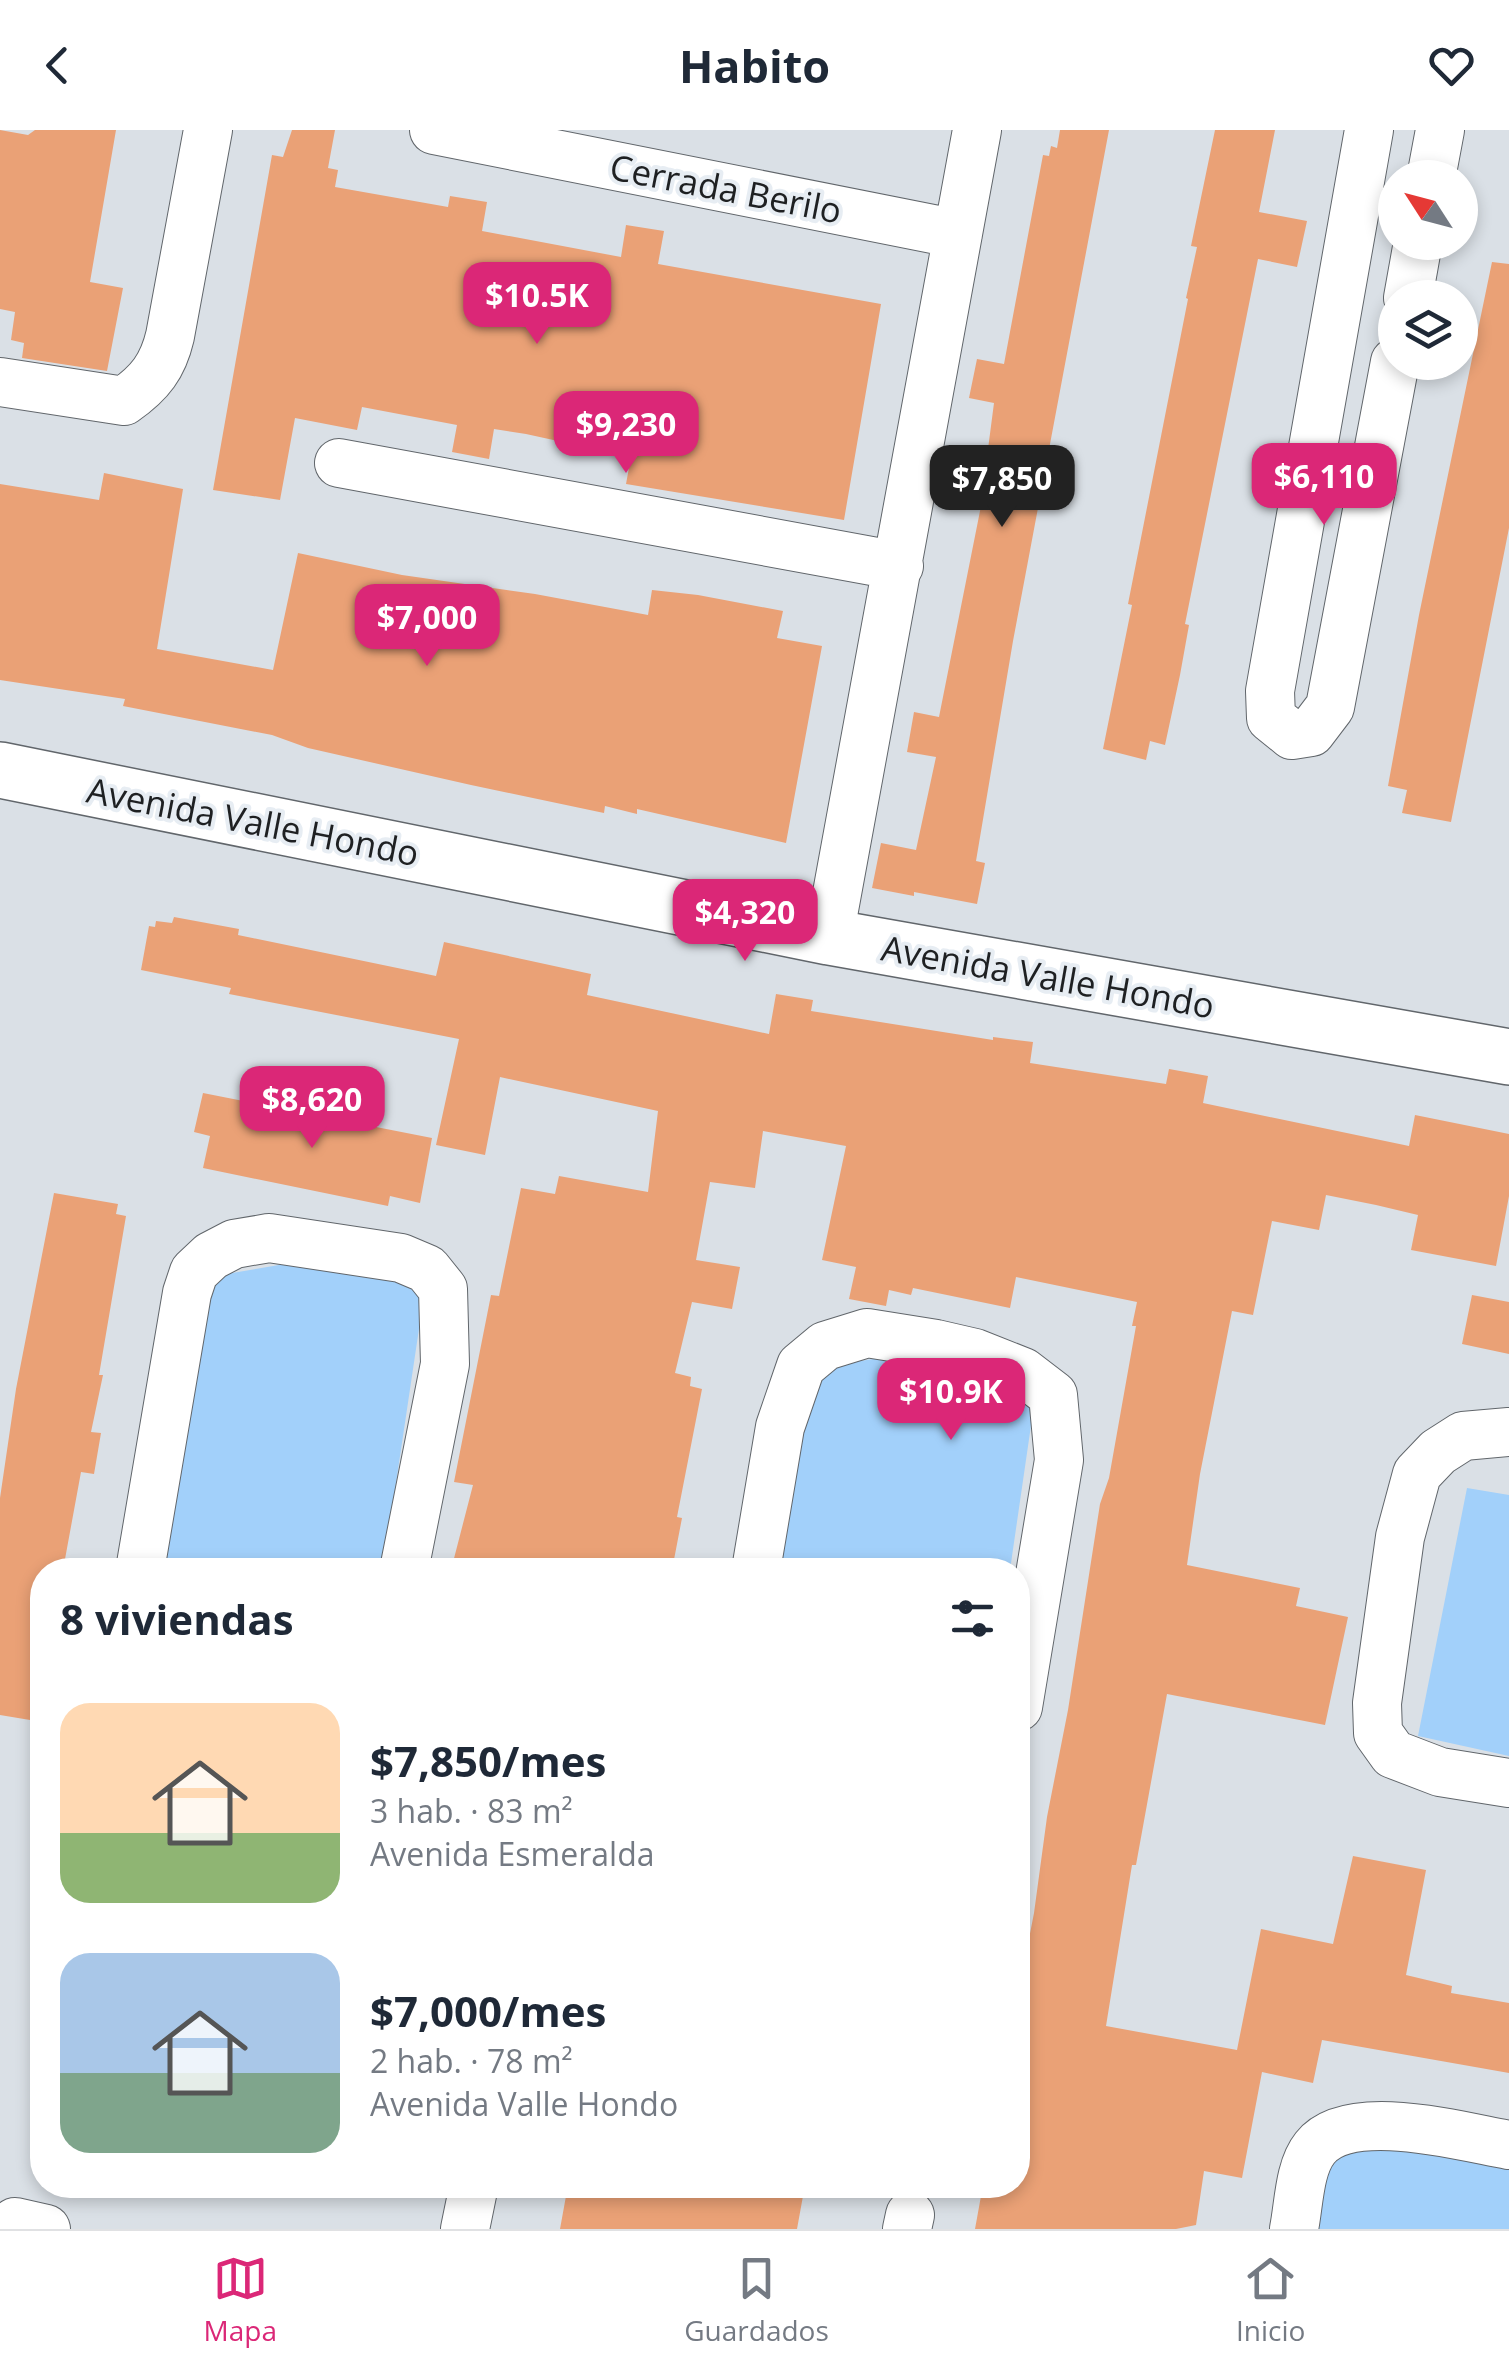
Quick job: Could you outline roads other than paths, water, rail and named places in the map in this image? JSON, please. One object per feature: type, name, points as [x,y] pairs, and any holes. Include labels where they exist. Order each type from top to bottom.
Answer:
[{"type":"street","points":[[0,382],[124,400],[147,385],[165,358],[208,130]]},
{"type":"street","name":"Cerrada Berilo","points":[[434,130],[958,234]]},
{"type":"street","points":[[829,937],[977,130]]},
{"type":"street","points":[[1370,130],[1270,691],[1271,718],[1292,735],[1311,732],[1330,707],[1393,380]]},
{"type":"street","points":[[1434,160],[1440,130]]},
{"type":"street","points":[[339,463],[899,566]]},
{"type":"street","name":"Avenida Valle Hondo","points":[[0,770],[829,937],[1509,1057]]},
{"type":"street","points":[[142,1558],[194,1272],[211,1256],[234,1244],[269,1238],[401,1258],[427,1269],[443,1290],[445,1364],[406,1558]]},
{"type":"street","points":[[758,1558],[780,1427],[801,1366],[825,1346],[867,1333],[975,1353],[1022,1372],[1053,1395],[1059,1460],[1030,1635]]},
{"type":"street","points":[[1509,1432],[1463,1436],[1438,1452],[1416,1474],[1400,1536],[1377,1703],[1378,1734],[1393,1754],[1440,1772],[1509,1783]]},
{"type":"street","points":[[1294,2229],[1304,2175],[1316,2147],[1340,2131],[1392,2125],[1509,2145]]},
{"type":"street","points":[[465,2229],[471,2198]]}]
